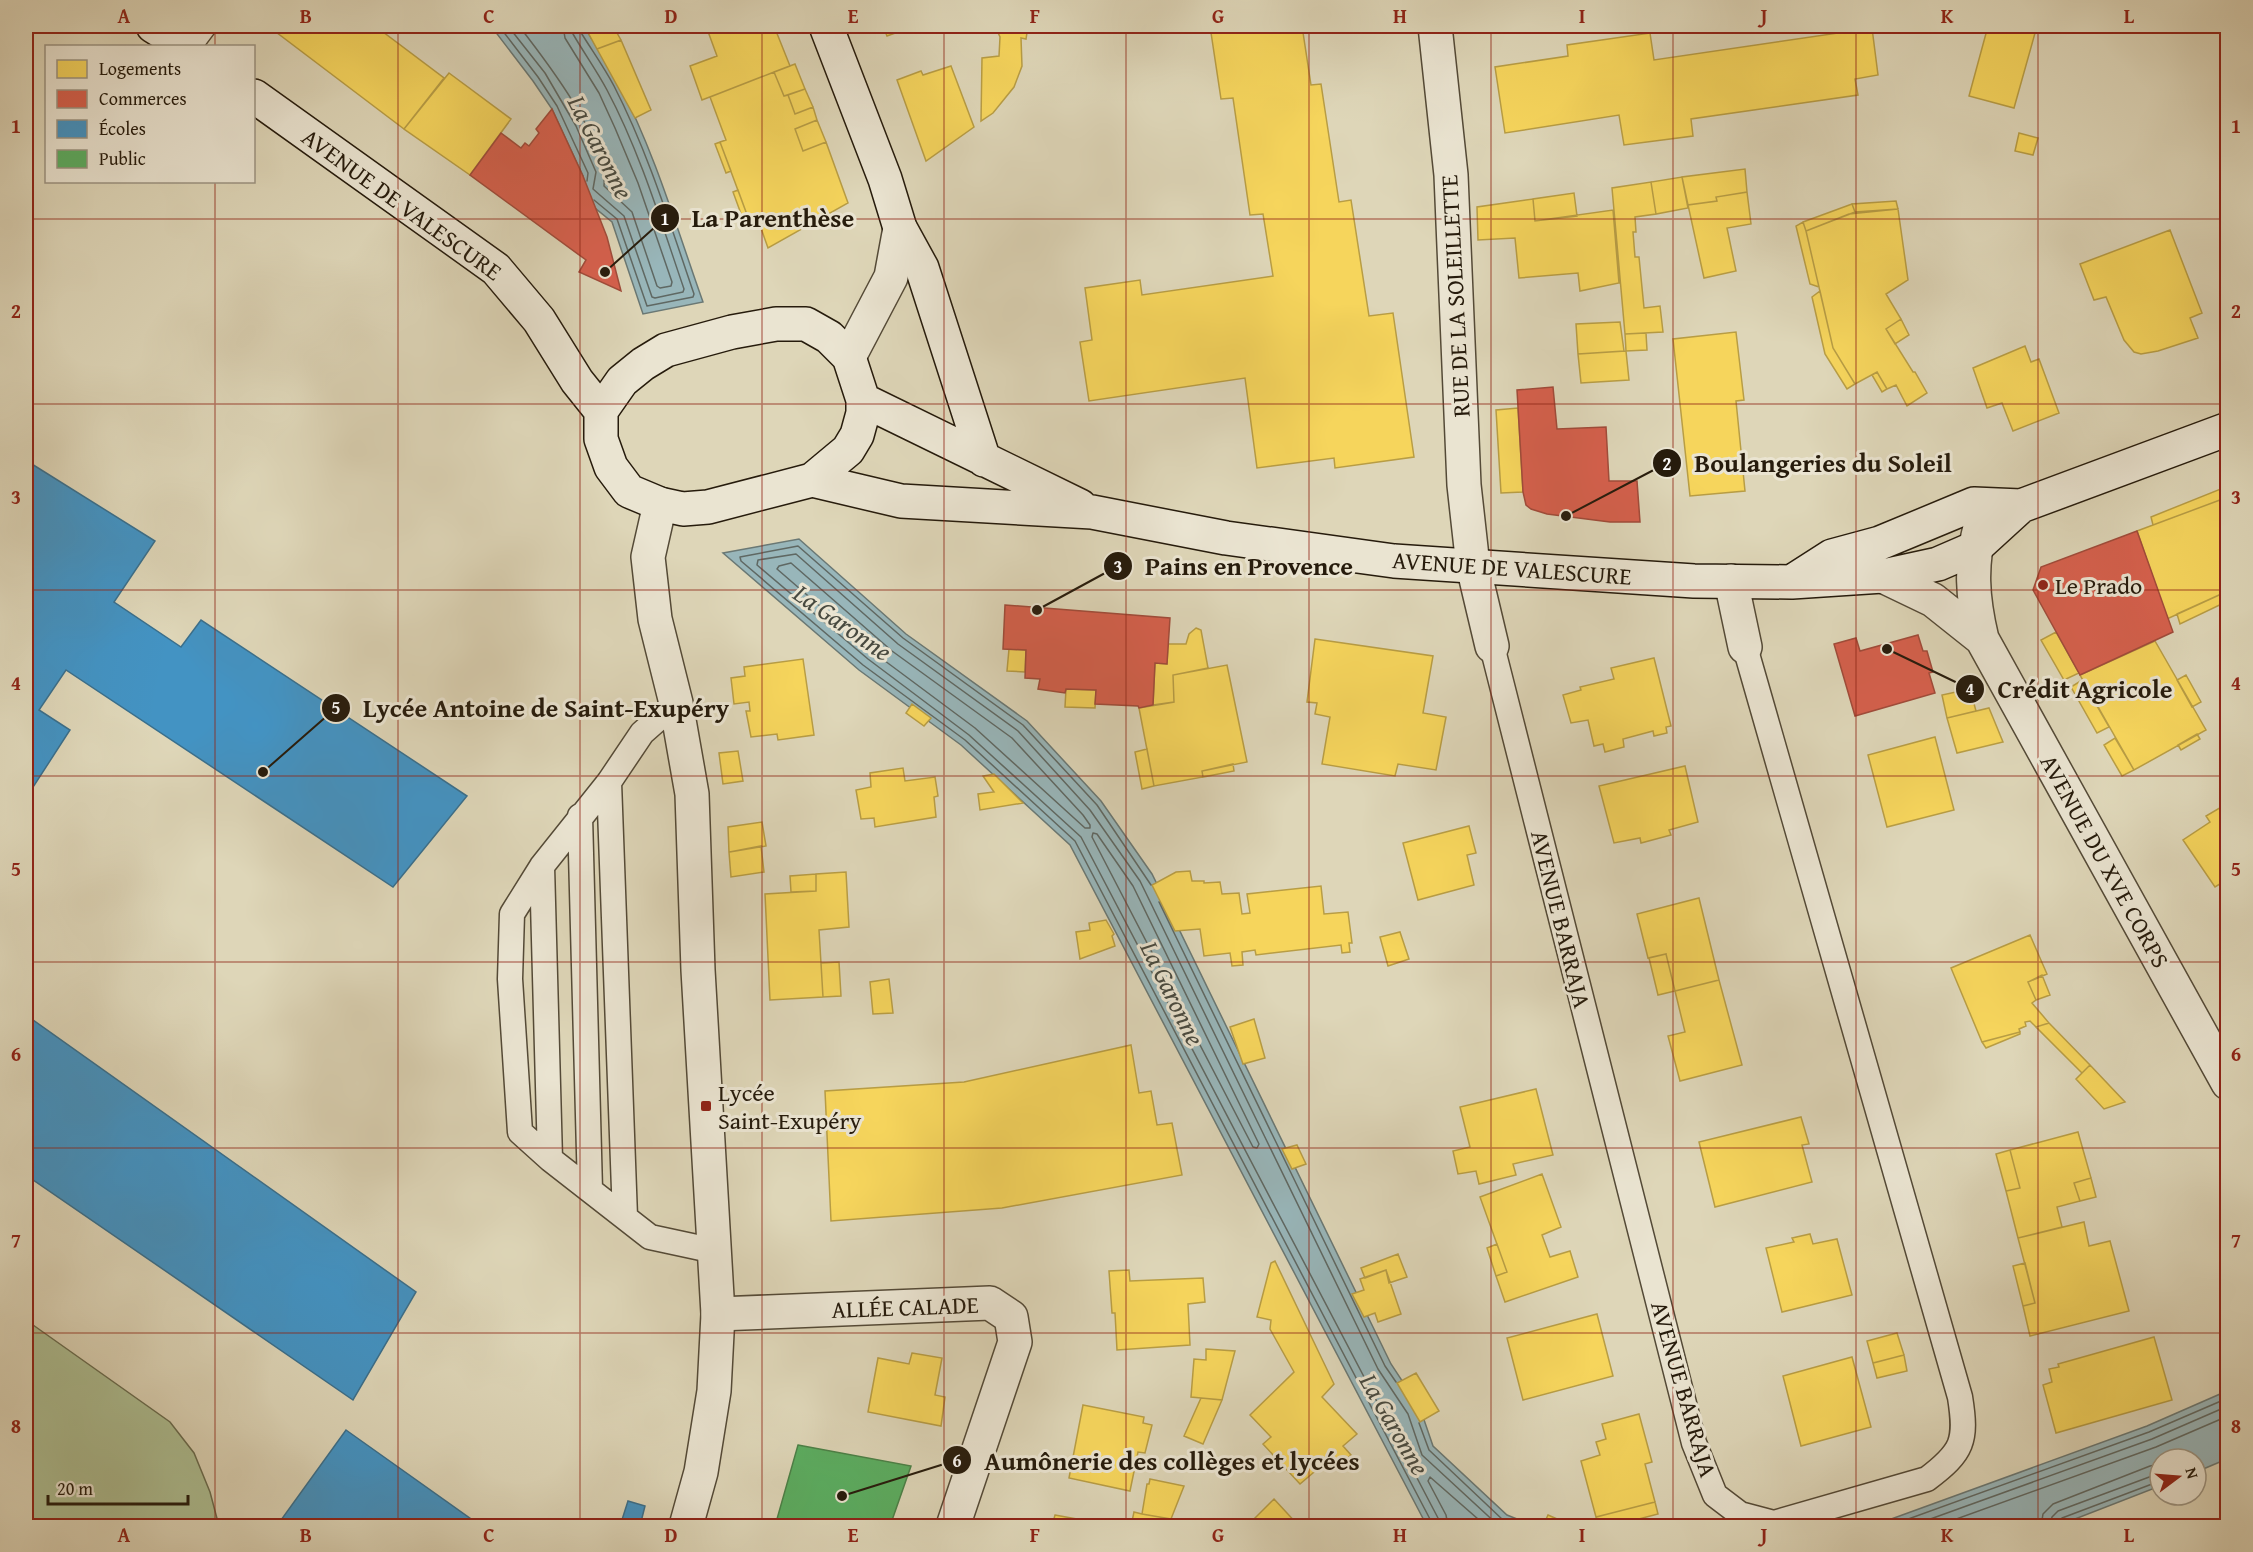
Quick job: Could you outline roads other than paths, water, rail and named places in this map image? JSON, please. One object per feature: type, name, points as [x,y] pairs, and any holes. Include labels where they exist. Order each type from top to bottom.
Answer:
[{"type":"main road","points":[[153,26],[183,45]]},
{"type":"main road","points":[[826,26],[885,179],[900,228],[922,268],[984,460]]},
{"type":"main road","name":"RUE DE LA SOLEILLETTE","points":[[1435,26],[1451,176],[1464,485],[1473,566]]},
{"type":"main road","name":"AVENUE DE VALESCURE","points":[[255,97],[496,269],[539,320],[577,381],[602,411]]},
{"type":"main road","points":[[849,357],[891,277],[900,228]]},
{"type":"main road","points":[[776,324],[806,324],[829,337],[849,357],[863,400],[863,413],[857,435],[848,450],[812,480],[708,507],[683,509],[660,504],[629,491],[611,467],[601,438],[602,411],[622,381],[643,364],[666,351],[732,332],[776,324]]},
{"type":"main road","name":"AVENUE DE VALESCURE","points":[[863,400],[1092,512]]},
{"type":"main road","name":"AVENUE DE VALESCURE","points":[[1792,582],[1832,556],[1880,543],[1974,504],[2008,506],[2228,429]]},
{"type":"main road","name":"AVENUE DE VALESCURE","points":[[812,480],[901,501],[1092,512],[1226,538],[1395,561],[1731,581],[1792,582],[1883,576],[1938,564],[1974,548],[2008,506]]},
{"type":"main road","points":[[660,504],[648,557],[655,619],[676,703],[692,794],[698,970],[718,1314],[714,1391],[701,1472],[686,1527]]},
{"type":"main road","name":"AVENUE DU XVE CORPS","points":[[1974,548],[1972,574],[1974,607],[1982,639],[2228,1083]]},
{"type":"main road","name":"AVENUE BARRAJA","points":[[1473,566],[1492,646]]},
{"type":"main road","name":"AVENUE DU XVE CORPS","points":[[1883,576],[1933,600],[1982,639]]},
{"type":"main road","name":"AVENUE BARRAJA","points":[[1731,581],[1745,647]]},
{"type":"main road","name":"ALLÉE CALADE","points":[[718,1314],[990,1304],[1011,1317],[1015,1342],[953,1527]]},
{"type":"lane","points":[[190,45],[204,26]]},
{"type":"lane","name":"AVENUE BARRAJA","points":[[1492,646],[1694,1443],[1714,1495],[1740,1514],[1774,1523],[1927,1479],[1946,1465],[1959,1446],[1965,1427],[1960,1397],[1745,647]]},
{"type":"lane","points":[[676,703],[642,733],[609,782],[542,866],[512,914],[510,980],[520,1132],[550,1159],[650,1238],[715,1251]]},
{"type":"lane","points":[[609,782],[625,1217]]},
{"type":"lane","points":[[580,816],[590,1190]]},
{"type":"lane","points":[[542,866],[550,1159]]},
{"type":"water","name":"La Garonne","points":[[491,26],[584,26],[615,77],[644,137],[703,302],[643,314],[612,222],[573,190],[583,176],[552,109]]},
{"type":"water","name":"La Garonne","points":[[799,539],[906,634],[1027,721],[1101,801],[1152,874],[1391,1364],[1420,1408],[1433,1446],[1507,1515],[1535,1526],[1427,1526],[1070,845],[961,745],[859,670],[723,553]]},
{"type":"water","points":[[2227,1391],[2227,1459],[2208,1467],[2208,1447],[2148,1447],[2148,1491],[2057,1526],[1864,1526],[1883,1522],[2147,1426]]},
{"type":"place","name":"La Parenthèse","points":[[605,272]]},
{"type":"place","name":"Boulangeries du Soleil","points":[[1566,516]]},
{"type":"place","name":"Le Prado","points":[[2043,585]]},
{"type":"place","name":"Pains en Provence","points":[[1037,610]]},
{"type":"place","name":"Crédit Agricole","points":[[1887,649]]},
{"type":"place","name":"Lycée Antoine de Saint-Exupéry","points":[[263,772]]},
{"type":"place","name":"Lycée Saint-Exupéry","points":[[706,1106]]},
{"type":"place","name":"Aumônerie des collèges et lycées","points":[[842,1496]]}]
